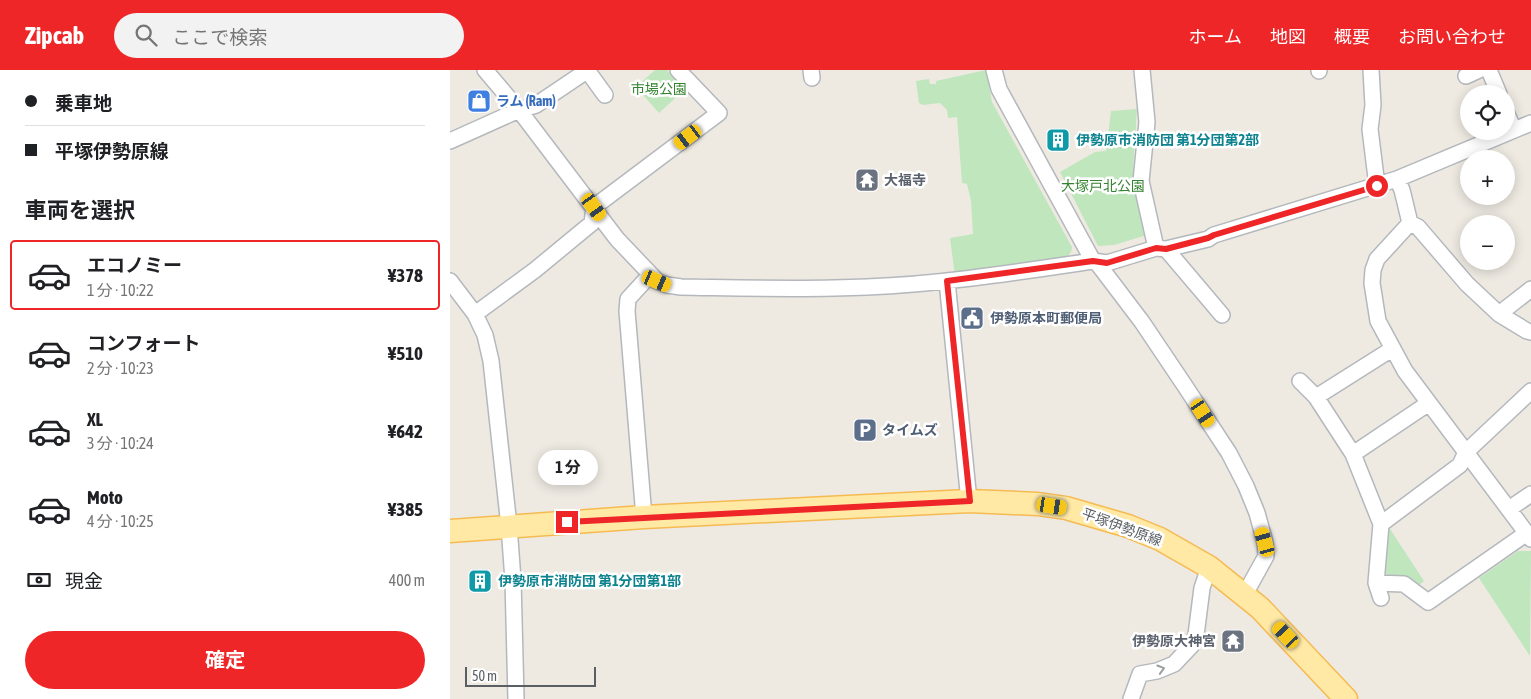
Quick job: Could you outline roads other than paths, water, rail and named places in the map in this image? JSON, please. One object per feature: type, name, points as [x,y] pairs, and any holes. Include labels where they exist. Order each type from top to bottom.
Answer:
[{"type":"main road","name":"平塚伊勢原線","points":[[450,531],[644,517],[970,501],[1038,504],[1066,508],[1128,526],[1160,540],[1210,567],[1245,594],[1275,622],[1346,699]]},
{"type":"street","points":[[485,70],[519,110],[617,239],[650,275],[657,281],[667,285],[709,288],[793,289],[868,287],[947,281],[1093,261],[1107,263],[1161,248],[1208,238],[1377,186],[1490,140]]},
{"type":"street","points":[[452,136],[536,105],[587,70],[605,95]]},
{"type":"street","points":[[475,314],[535,270],[592,223],[594,207],[719,113],[678,70]]},
{"type":"street","points":[[994,70],[999,89],[1093,261],[1098,264],[1164,354],[1229,453],[1246,486],[1257,513],[1265,542],[1266,556],[1245,594]]},
{"type":"street","points":[[1142,70],[1147,122],[1141,181],[1161,248],[1222,315]]},
{"type":"street","points":[[1371,70],[1372,105],[1370,129],[1377,186]]},
{"type":"street","points":[[1489,70],[1495,85]]},
{"type":"street","points":[[1515,130],[1531,123]]},
{"type":"street","points":[[1397,179],[1402,190],[1410,223],[1418,227],[1467,284],[1499,314],[1531,332]]},
{"type":"street","points":[[1376,583],[1404,584],[1428,602],[1529,536],[1405,371],[1378,321],[1372,283],[1373,270],[1377,258],[1410,223]]},
{"type":"street","points":[[644,517],[627,311],[628,300],[650,275]]},
{"type":"street","points":[[947,281],[970,501]]},
{"type":"street","points":[[450,282],[475,314],[485,335],[491,361],[513,580],[516,699]]},
{"type":"street","points":[[1499,314],[1531,289]]},
{"type":"street","points":[[1316,397],[1392,348]]},
{"type":"street","points":[[1300,381],[1316,397],[1352,454],[1381,524],[1376,583],[1381,598]]},
{"type":"street","points":[[1381,524],[1460,465],[1466,452],[1531,391]]},
{"type":"street","points":[[1352,454],[1429,403]]},
{"type":"street","points":[[1509,509],[1531,494]]},
{"type":"street","points":[[1131,699],[1140,674],[1157,671],[1174,664],[1192,645],[1196,634],[1202,588],[1210,567]]},
{"type":"place","name":"ラム (Ram)","points":[[479,101]]},
{"type":"place","name":"伊勢原市消防団 第1分団第2部","points":[[1058,140]]},
{"type":"place","name":"大福寺","points":[[867,180]]},
{"type":"place","name":"伊勢原本町郵便局","points":[[972,318]]},
{"type":"place","name":"タイムズ","points":[[865,430]]},
{"type":"place","name":"伊勢原市消防団 第1分団第1部","points":[[480,581]]},
{"type":"place","name":"伊勢原大神宮","points":[[1233,641]]},
{"type":"park label","name":"市場公園","points":[[659,89]]},
{"type":"park label","name":"大塚戸北公園","points":[[1103,186]]}]
